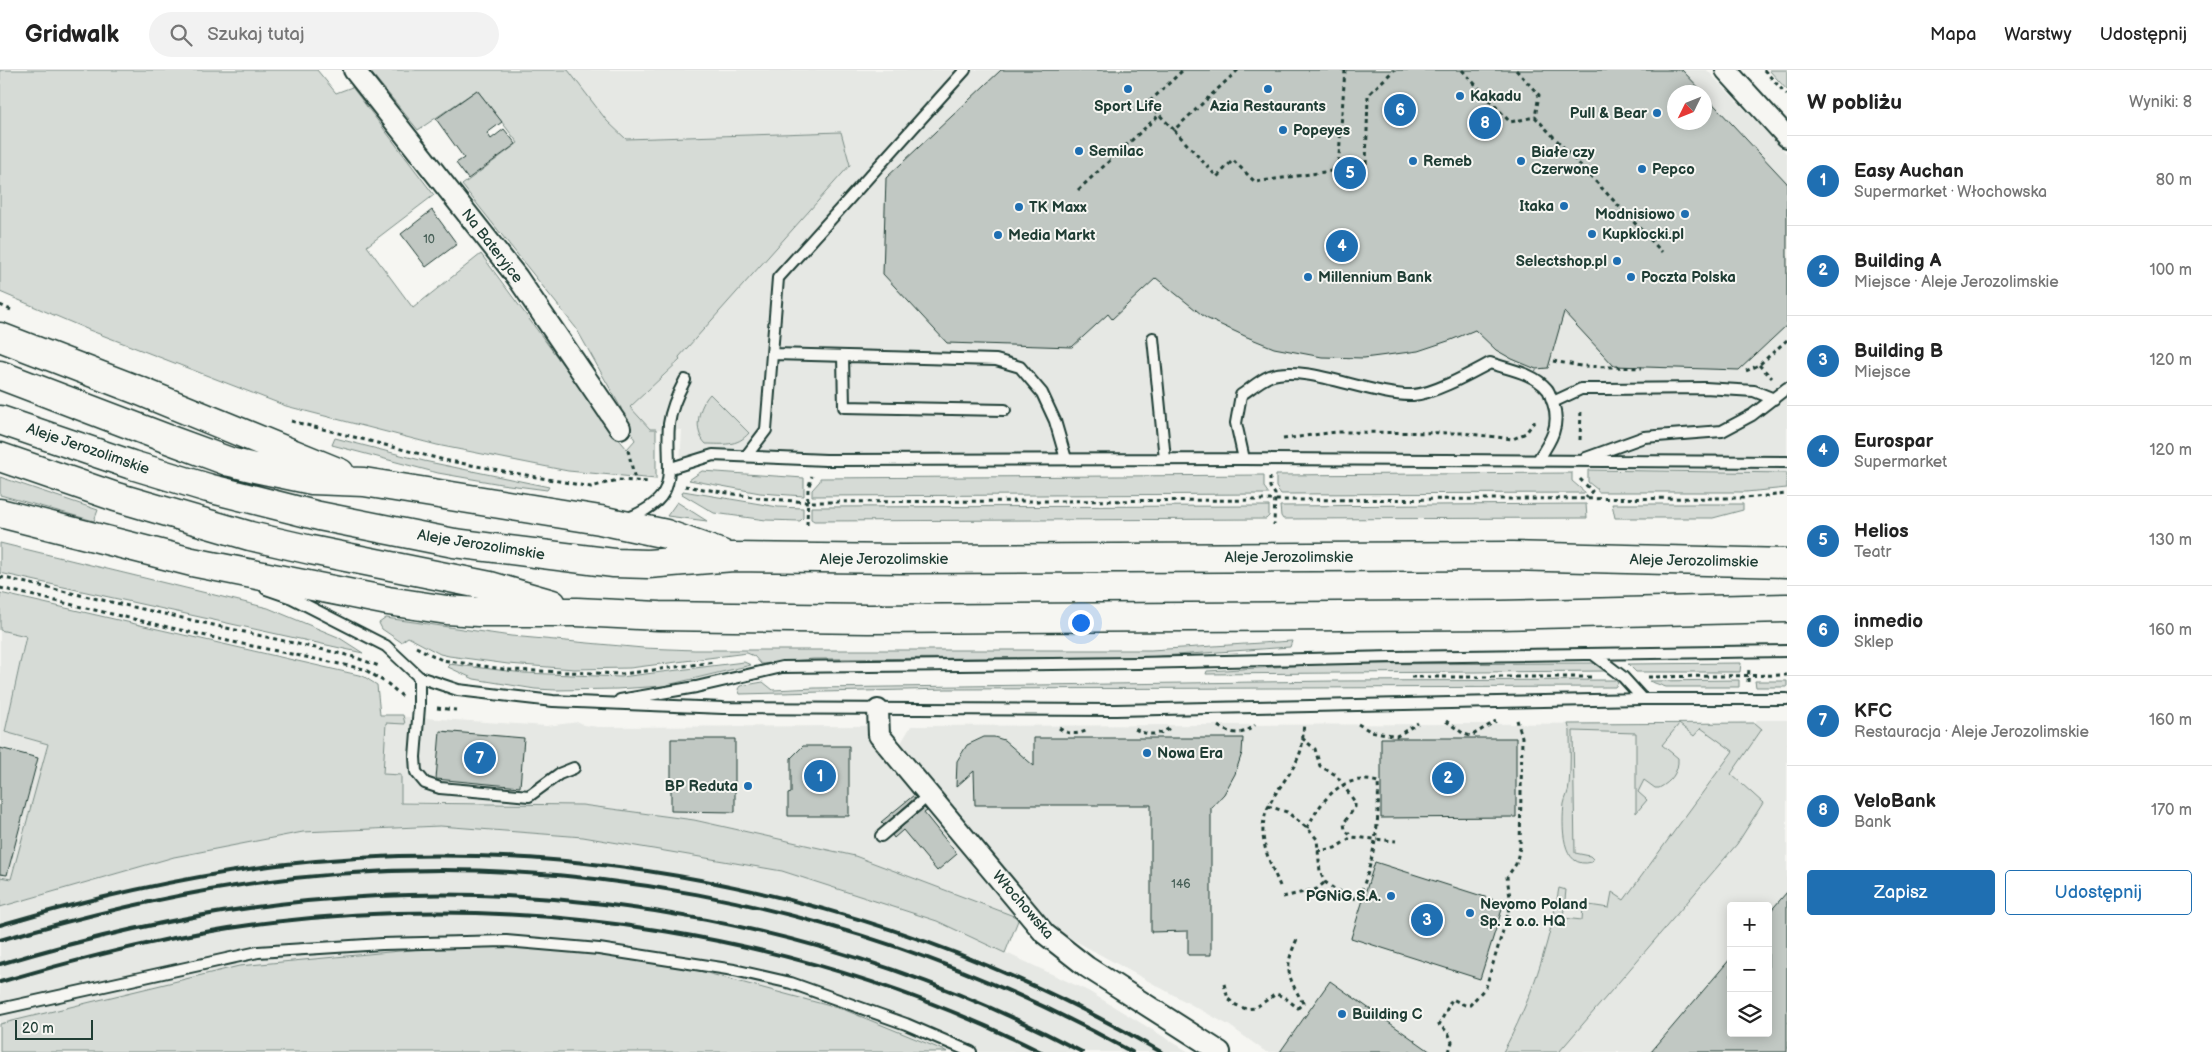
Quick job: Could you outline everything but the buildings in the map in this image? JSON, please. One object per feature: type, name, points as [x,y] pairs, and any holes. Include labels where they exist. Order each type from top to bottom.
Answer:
[{"type":"main road","points":[[0,337],[140,391],[364,482]]},
{"type":"main road","points":[[0,375],[230,462],[312,480],[364,482],[614,523],[666,534],[733,557]]},
{"type":"main road","name":"Aleje Jerozolimskie","points":[[0,420],[132,465],[267,504],[454,543],[614,563],[648,564],[733,557],[902,560],[1512,556],[1787,563]]},
{"type":"main road","points":[[0,457],[116,497],[188,519],[311,550],[490,586],[577,612]]},
{"type":"main road","points":[[0,513],[192,562],[447,610],[868,619],[1500,615],[1787,608]]},
{"type":"street","name":"Na Bateryjce","points":[[354,70],[517,277],[620,428]]},
{"type":"street","points":[[1726,70],[1787,137]]},
{"type":"street","name":"Włochowska","points":[[878,710],[879,735],[1045,934],[1087,967],[1220,1052]]},
{"type":"lane","points":[[747,455],[766,430],[774,354],[778,278],[965,70]]},
{"type":"lane","points":[[1152,338],[1165,459]]},
{"type":"lane","points":[[774,354],[996,360],[1020,367],[1042,392],[1055,422],[1066,459]]},
{"type":"lane","points":[[842,356],[844,407],[1005,410]]},
{"type":"lane","points":[[1244,459],[1236,423],[1241,395],[1269,376],[1291,372],[1378,392],[1414,395],[1452,383],[1490,363],[1533,378],[1547,389],[1556,412],[1556,428],[1550,443],[1538,460]]},
{"type":"lane","points":[[614,523],[645,511],[658,501],[665,492],[671,468],[669,423],[676,396],[685,380]]},
{"type":"lane","points":[[1552,402],[1581,389],[1705,388],[1754,391],[1774,398]]},
{"type":"lane","points":[[1580,460],[1644,437],[1722,432],[1752,415],[1787,388]]},
{"type":"lane","points":[[671,468],[713,454],[826,460],[1269,459],[1787,462]]},
{"type":"lane","points":[[192,562],[292,598],[386,646],[419,677],[458,690],[505,697],[597,704],[878,710],[1115,710],[1643,699],[1787,699]]},
{"type":"lane","points":[[597,704],[696,687],[782,667],[1138,664],[1787,651]]},
{"type":"lane","points":[[1592,654],[1623,677],[1643,699]]},
{"type":"lane","points":[[419,677],[416,772],[425,783],[440,788],[529,796],[558,774],[574,768]]},
{"type":"lane","points":[[881,836],[929,795]]},
{"type":"lane","points":[[0,1009],[258,952],[382,944],[506,941],[599,949],[734,970],[782,981],[906,1024],[971,1052]]},
{"type":"path","points":[[1183,70],[1148,103],[1217,177],[1234,160],[1255,182],[1366,166],[1368,95],[1394,70]]},
{"type":"path","points":[[1174,130],[1238,70]]},
{"type":"path","points":[[1338,170],[1345,70]]},
{"type":"path","points":[[1462,70],[1510,122],[1535,117]]},
{"type":"path","points":[[1516,70],[1539,95],[1535,117]]},
{"type":"path","points":[[1764,70],[1787,95]]},
{"type":"path","points":[[1078,190],[1159,115]]},
{"type":"path","points":[[1535,117],[1662,252]]},
{"type":"path","points":[[0,305],[17,313]]},
{"type":"path","points":[[1744,372],[1759,365],[1787,340]]},
{"type":"path","points":[[1553,361],[1581,366],[1648,368]]},
{"type":"path","points":[[1581,366],[1580,481],[1592,491],[1586,498]]},
{"type":"path","points":[[1282,440],[1336,432],[1462,432],[1513,439],[1528,430],[1538,416],[1538,410]]},
{"type":"path","points":[[290,421],[444,460],[591,487],[618,480],[656,482]]},
{"type":"path","points":[[620,428],[630,456],[635,480]]},
{"type":"path","points":[[1269,459],[1270,487],[1275,494],[1274,525]]},
{"type":"path","points":[[684,486],[759,498],[807,502],[1744,498],[1787,494]]},
{"type":"path","points":[[0,588],[228,641],[364,670],[388,684],[406,700]]},
{"type":"path","points":[[1280,886],[1266,849],[1263,834],[1264,822],[1268,806],[1301,749],[1303,717]]},
{"type":"path","points":[[1356,724],[1370,731],[1397,736],[1422,719]]},
{"type":"path","points":[[1443,719],[1464,734],[1471,736],[1498,719]]},
{"type":"path","points":[[1449,1052],[1452,1042],[1448,1032],[1439,1025],[1452,999],[1465,1005],[1470,1005],[1486,987],[1508,914],[1510,897],[1507,876],[1516,864],[1520,847],[1522,737],[1517,720]]},
{"type":"path","points":[[1302,738],[1315,749],[1320,766],[1336,775],[1355,802],[1355,807],[1344,823],[1345,830],[1352,837]]},
{"type":"path","points":[[1268,806],[1287,812],[1307,828],[1317,839],[1320,872],[1325,882],[1358,900],[1368,876],[1376,838],[1379,812],[1378,782],[1365,778],[1343,784],[1324,802],[1307,828]]},
{"type":"path","points":[[1317,851],[1335,848],[1352,837],[1396,841]]},
{"type":"path","points":[[1283,898],[1317,889],[1325,882]]},
{"type":"path","points":[[1224,984],[1228,999],[1246,1009],[1254,1008],[1276,994],[1284,997],[1298,1008],[1303,1003],[1291,983],[1287,966],[1298,937]]},
{"type":"shaded area","points":[[0,70],[317,70],[336,93],[352,87],[434,195],[367,246],[413,308],[481,254],[627,449],[635,440],[623,418],[621,408],[576,328],[462,185],[518,143],[477,90],[418,130],[369,70],[568,70],[607,121],[626,139],[841,132],[850,165],[679,357],[680,360],[630,407],[650,429],[656,429],[656,479],[568,471],[437,445],[286,406],[89,330],[0,292]]},
{"type":"shaded area","points":[[568,70],[1707,70],[1787,154],[1787,473],[1590,469],[680,463],[682,430],[650,429],[630,407],[680,361],[679,357],[842,132],[626,139],[607,121]]},
{"type":"shaded area","points":[[1769,70],[1787,70],[1787,90]]},
{"type":"shaded area","points":[[710,394],[749,433],[740,441],[729,444],[706,444],[702,438],[698,425],[700,411]]},
{"type":"shaded area","points":[[335,438],[424,461],[549,487],[547,490],[438,473],[332,445]]},
{"type":"shaded area","points":[[1588,470],[1787,473],[1787,488],[1746,492],[1598,492],[1588,482]]},
{"type":"shaded area","points":[[702,471],[804,478],[804,496],[760,493],[689,480]]},
{"type":"shaded area","points":[[1572,473],[1572,481],[1586,493],[1281,494],[1276,487],[1276,475]]},
{"type":"shaded area","points":[[1264,475],[1264,487],[1269,494],[812,496],[812,490],[820,481],[820,478]]},
{"type":"shaded area","points":[[0,477],[98,510],[94,521],[0,495]]},
{"type":"shaded area","points":[[683,491],[778,507],[803,508],[803,518],[800,521],[766,520],[714,513],[682,494]]},
{"type":"shaded area","points":[[677,502],[707,521],[667,516]]},
{"type":"shaded area","points":[[1586,504],[1587,518],[1283,519],[1280,506]]},
{"type":"shaded area","points":[[1612,504],[1743,504],[1743,510],[1713,518],[1615,518]]},
{"type":"shaded area","points":[[1269,506],[1269,516],[1266,519],[814,521],[811,519],[811,507]]},
{"type":"shaded area","points":[[0,543],[268,608],[338,637],[363,653],[0,573]]},
{"type":"shaded area","points":[[0,593],[363,676],[377,685],[380,715],[403,715],[405,724],[386,723],[383,774],[401,775],[401,803],[582,805],[694,820],[855,856],[1019,918],[1005,953],[937,921],[782,871],[583,837],[440,826],[303,832],[174,857],[0,907],[0,877],[11,879],[48,744],[5,732],[26,636],[0,630]]},
{"type":"shaded area","points":[[386,618],[511,636],[643,648],[695,650],[1151,650],[1292,641],[1290,647],[1147,657],[813,659],[761,664],[754,656],[747,653],[630,668],[574,669],[508,664],[440,654],[408,637],[401,642],[382,629],[379,623]]},
{"type":"shaded area","points":[[0,629],[26,636],[5,732],[48,744],[11,879],[0,877]]},
{"type":"shaded area","points":[[744,662],[751,665],[663,686],[617,689],[535,689],[474,679],[448,667],[449,664],[524,673],[621,677]]},
{"type":"shaded area","points":[[1359,662],[1360,664],[1593,663],[1606,671],[1206,674],[1207,671]]},
{"type":"shaded area","points":[[1741,663],[1740,672],[1636,672],[1628,664]]},
{"type":"shaded area","points":[[1615,680],[1618,683],[1615,687],[947,689],[740,694],[738,689],[740,686],[763,682],[773,690],[1334,681]]},
{"type":"shaded area","points":[[1739,680],[1739,687],[1666,687],[1649,681]]},
{"type":"shaded area","points":[[1755,681],[1787,681],[1787,687],[1756,687]]},
{"type":"shaded area","points":[[379,715],[546,726],[579,722],[584,725],[598,727],[866,726],[882,751],[1019,918],[855,856],[694,820],[582,805],[366,801]]},
{"type":"shaded area","points":[[1757,720],[1787,720],[1787,1052],[1266,1052],[1230,1026],[1059,932],[901,743],[911,726],[1755,723]]},
{"type":"shaded area","points":[[1755,723],[1762,729],[1731,774],[1763,803],[1737,844],[1559,1052],[1503,1052],[1522,1013],[1538,972],[1559,888],[1566,890],[1563,918],[1582,920],[1583,906],[1609,908],[1612,892],[1624,900],[1733,751],[1701,728],[1694,736],[1679,724],[1662,745],[1678,758],[1676,772],[1671,780],[1659,788],[1655,788],[1644,780],[1638,792],[1647,800],[1636,813],[1636,733],[1573,731],[1575,853],[1590,856],[1593,859],[1592,862],[1582,863],[1574,859],[1565,844],[1564,804],[1569,788],[1570,772],[1570,731],[1568,724]]},
{"type":"shaded area","points":[[440,826],[583,837],[782,871],[938,921],[1088,991],[1189,1052],[0,1052],[0,907],[174,857],[303,832]]},
{"type":"shaded area","points":[[518,940],[666,962],[845,1010],[948,1052],[0,1052],[0,1024],[239,966]]},
{"type":"railway","points":[[0,925],[137,889],[277,865],[392,856],[507,857],[621,867],[734,887],[845,915],[954,952],[1059,998],[1161,1052]]},
{"type":"railway","points":[[0,940],[87,916],[175,896],[235,886],[351,873],[467,870],[583,878],[697,894],[810,920],[921,956],[1028,1000],[1132,1052]]},
{"type":"railway","points":[[0,964],[75,943],[190,917],[307,901],[407,895],[507,896],[607,904],[706,920],[803,942],[899,972],[992,1009],[1082,1052]]},
{"type":"railway","points":[[0,982],[135,946],[204,932],[273,922],[372,914],[470,913],[569,919],[667,932],[763,951],[858,978],[951,1011],[1041,1052]]},
{"type":"place","name":"Sport Life","points":[[1128,89]]},
{"type":"place","name":"Azia Restaurants","points":[[1268,89]]},
{"type":"place","name":"Kakadu","points":[[1460,96]]},
{"type":"place","name":"inmedio","points":[[1400,110]]},
{"type":"place","name":"Pull & Bear","points":[[1657,113]]},
{"type":"place","name":"VeloBank","points":[[1485,123]]},
{"type":"place","name":"Popeyes","points":[[1283,130]]},
{"type":"place","name":"Semilac","points":[[1079,151]]},
{"type":"place","name":"Remeb","points":[[1413,161]]},
{"type":"place","name":"Białe czy Czerwone","points":[[1521,161]]},
{"type":"place","name":"Pepco","points":[[1642,169]]},
{"type":"place","name":"Helios","points":[[1350,173]]},
{"type":"place","name":"Itaka","points":[[1564,206]]},
{"type":"place","name":"TK Maxx","points":[[1019,207]]},
{"type":"place","name":"Modnisiowo","points":[[1685,214]]},
{"type":"place","name":"Kupklocki.pl","points":[[1592,234]]},
{"type":"place","name":"Media Markt","points":[[998,235]]},
{"type":"place","name":"Eurospar","points":[[1342,246]]},
{"type":"place","name":"Selectshop.pl","points":[[1617,261]]},
{"type":"place","name":"Millennium Bank","points":[[1308,277]]},
{"type":"place","name":"Poczta Polska","points":[[1631,277]]},
{"type":"place","name":"Nowa Era","points":[[1147,753]]},
{"type":"place","name":"KFC","points":[[480,758]]},
{"type":"place","name":"Easy Auchan","points":[[820,776]]},
{"type":"place","name":"Building A","points":[[1448,778]]},
{"type":"place","name":"BP Reduta","points":[[748,786]]},
{"type":"place","name":"PGNiG S.A.","points":[[1391,896]]},
{"type":"place","name":"Nevomo Poland Sp. z o.o. HQ","points":[[1470,913]]},
{"type":"place","name":"Building B","points":[[1427,920]]},
{"type":"place","name":"Building C","points":[[1342,1014]]}]
